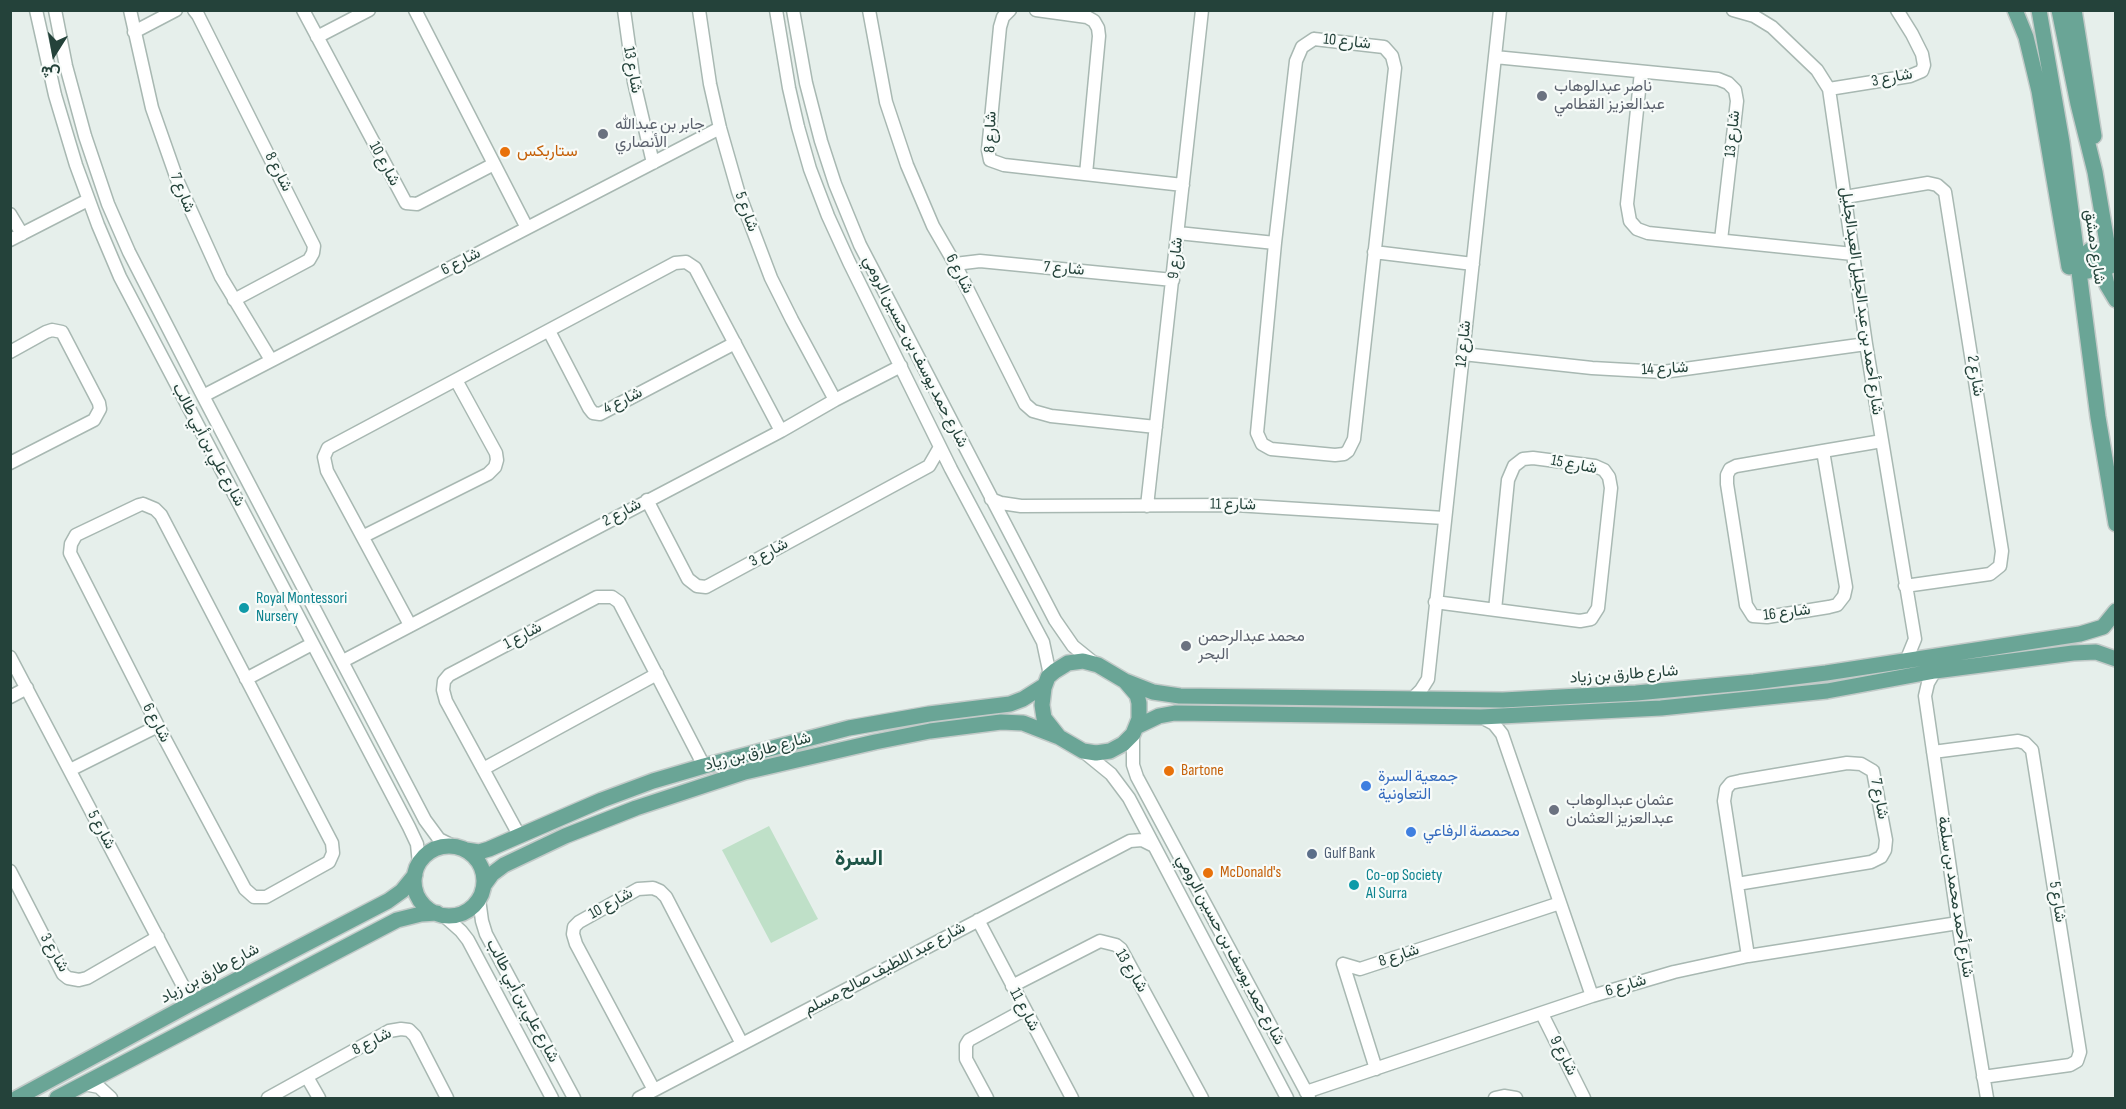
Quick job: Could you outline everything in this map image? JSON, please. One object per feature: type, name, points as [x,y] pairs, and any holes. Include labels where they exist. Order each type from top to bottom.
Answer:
[{"type":"main road","points":[[2015,10],[2026,37],[2039,91],[2080,331],[2090,350]]},
{"type":"main road","points":[[2029,10],[2038,67],[2039,91]]},
{"type":"main road","name":"شارع دمشق","points":[[2039,10],[2062,142],[2115,524]]},
{"type":"main road","name":"شارع دمشق","points":[[2059,10],[2078,104],[2095,172],[2115,294]]},
{"type":"main road","points":[[2074,10],[2092,116],[2095,172]]},
{"type":"main road","points":[[2115,300],[2107,285],[2100,254],[2095,249],[2090,250],[2086,258],[2115,477]]},
{"type":"main road","name":"شارع طارق بن زياد","points":[[1125,681],[1153,692],[1180,696],[1520,699],[1659,691],[1826,672],[1905,668],[1933,664],[2089,632],[2103,627],[2115,611]]},
{"type":"main road","points":[[2073,635],[2078,642],[2073,653]]},
{"type":"main road","name":"شارع طارق بن زياد","points":[[1933,664],[2096,652],[2115,658]]},
{"type":"main road","points":[[1075,662],[1098,665],[1125,681],[1137,695],[1139,719],[1135,730],[1123,744],[1110,751],[1096,753],[1083,751],[1059,737],[1044,718],[1042,705],[1048,680],[1061,666],[1075,662]]},
{"type":"main road","name":"شارع طارق بن زياد","points":[[1135,730],[1160,716],[1175,713],[1481,717],[1660,708],[1827,691],[1905,668]]},
{"type":"main road","points":[[1826,672],[1832,679],[1832,684],[1827,691]]},
{"type":"main road","name":"شارع طارق بن زياد","points":[[461,849],[483,852],[630,789],[704,766],[849,728],[930,714],[1010,704],[1023,699],[1048,680]]},
{"type":"main road","points":[[1659,691],[1653,700],[1660,708]]},
{"type":"main road","name":"شارع طارق بن زياد","points":[[484,885],[489,877],[504,865],[608,818],[745,772],[930,731],[1010,722],[1023,723],[1059,737]]},
{"type":"main road","points":[[630,789],[625,794],[624,800],[628,806],[636,808]]},
{"type":"main road","points":[[602,800],[607,800],[613,806],[613,813],[608,818]]},
{"type":"main road","points":[[57,1098],[404,917],[421,914],[453,915],[463,913],[479,899],[484,885],[479,862],[461,849],[437,848],[427,854],[417,869],[415,887],[419,898],[427,907],[440,914]]},
{"type":"main road","name":"شارع طارق بن زياد","points":[[17,1098],[393,898],[402,891],[417,869]]},
{"type":"main road","points":[[316,939],[316,949],[326,958]]},
{"type":"main road","points":[[301,947],[307,953],[311,966]]},
{"type":"street","name":"شارع علي بن أبي طالب","points":[[36,10],[55,95],[88,200],[120,277],[409,827],[417,844],[417,869]]},
{"type":"street","name":"شارع علي بن أبي طالب","points":[[55,10],[73,93],[96,172],[118,227],[203,396],[425,820],[439,838],[461,849]]},
{"type":"street","name":"شارع 7","points":[[130,10],[150,100],[168,158],[198,230],[234,300],[272,360]]},
{"type":"street","points":[[134,32],[176,10]]},
{"type":"street","name":"شارع 8","points":[[194,10],[314,246],[309,260],[234,300]]},
{"type":"street","name":"شارع 10","points":[[303,10],[406,203],[417,204],[494,164]]},
{"type":"street","points":[[317,37],[369,10]]},
{"type":"street","points":[[415,10],[527,228]]},
{"type":"street","name":"شارع 13","points":[[624,10],[634,82],[653,163]]},
{"type":"street","name":"شارع 5","points":[[699,10],[710,84],[738,191],[771,278],[835,400]]},
{"type":"street","name":"شارع حمد يوسف بن حسين الرومي","points":[[776,10],[785,67],[804,150],[835,232],[940,447],[1043,642],[1048,680]]},
{"type":"street","name":"شارع حمد يوسف بن حسين الرومي","points":[[793,10],[802,65],[816,124],[835,184],[860,245],[1055,621],[1078,651],[1098,665]]},
{"type":"street","name":"شارع 6","points":[[869,10],[882,84],[900,146],[933,226],[955,264],[1022,398],[1029,408],[1051,416],[1156,427]]},
{"type":"street","name":"شارع 8","points":[[1010,10],[1003,17],[1000,27],[989,158],[998,164],[1183,185]]},
{"type":"street","points":[[1036,10],[1087,17],[1094,21],[1098,28],[1086,174]]},
{"type":"street","name":"شارع 9","points":[[1147,506],[1202,10]]},
{"type":"street","name":"شارع 12","points":[[1428,679],[1500,10]]},
{"type":"street","name":"شارع أحمد بن عبد الجليل العبدالجليل","points":[[1733,10],[1754,16],[1772,27],[1817,70],[1828,89],[1866,344],[1915,639]]},
{"type":"street","name":"شارع 3","points":[[1828,89],[1910,76],[1922,71],[1924,61],[1922,54],[1897,10]]},
{"type":"street","points":[[39,28],[50,32],[58,26]]},
{"type":"street","name":"شارع 10","points":[[1318,39],[1380,46],[1388,49],[1394,60],[1374,252],[1353,444],[1346,453],[1335,455],[1271,449],[1262,444],[1258,437],[1275,243],[1296,61],[1304,44],[1318,39]]},
{"type":"street","name":"شارع 13","points":[[1495,57],[1718,80],[1728,83],[1735,90],[1737,101],[1721,240]]},
{"type":"street","points":[[1641,72],[1627,204],[1630,221],[1637,230],[1853,254]]},
{"type":"street","points":[[55,95],[63,87],[73,93]]},
{"type":"street","points":[[798,127],[809,128],[816,124]]},
{"type":"street","name":"شارع 6","points":[[203,396],[720,128]]},
{"type":"street","points":[[804,150],[812,144],[823,146]]},
{"type":"street","name":"شارع 2","points":[[1845,197],[1928,183],[1937,184],[1946,192],[2002,551],[2000,566],[1990,574],[1905,586]]},
{"type":"street","points":[[10,240],[88,200]]},
{"type":"street","points":[[10,213],[22,234]]},
{"type":"street","points":[[1179,233],[1275,243]]},
{"type":"street","points":[[1374,252],[1473,264]]},
{"type":"street","name":"شارع 7","points":[[955,264],[980,261],[1173,280]]},
{"type":"street","points":[[410,625],[327,471],[324,457],[328,448],[675,263],[689,263],[696,268],[782,431]]},
{"type":"street","points":[[10,352],[45,332],[52,330],[62,332],[100,409],[94,420],[10,463]]},
{"type":"street","name":"شارع 4","points":[[549,331],[589,408],[597,413],[606,412],[735,343]]},
{"type":"street","name":"شارع 14","points":[[1463,354],[1592,368],[1663,372],[1866,344]]},
{"type":"street","name":"شارع 2","points":[[343,661],[782,431],[901,366]]},
{"type":"street","points":[[364,536],[491,473],[495,467],[496,453],[456,380]]},
{"type":"street","name":"شارع 16","points":[[1823,451],[1846,587],[1844,596],[1837,605],[1829,607],[1767,617],[1753,616],[1746,605],[1727,484],[1728,472],[1736,466],[1823,451],[1882,441]]},
{"type":"street","points":[[940,447],[929,466],[951,468]]},
{"type":"street","name":"شارع 15","points":[[1435,602],[1495,610],[1580,621],[1588,621],[1598,608],[1611,485],[1604,470],[1595,466],[1533,458],[1522,459],[1514,466],[1509,480],[1495,610]]},
{"type":"street","name":"شارع 3","points":[[647,500],[688,579],[694,585],[703,587],[710,586],[929,466]]},
{"type":"street","name":"شارع 11","points":[[991,499],[1021,506],[1250,505],[1444,518]]},
{"type":"street","name":"شارع 6","points":[[143,504],[155,509],[161,515],[332,843],[332,857],[328,862],[266,897],[254,897],[245,889],[158,726],[70,553],[70,544],[76,535],[143,504]]},
{"type":"street","points":[[1006,527],[1010,514],[1021,506]]},
{"type":"street","points":[[250,525],[262,524],[267,518]]},
{"type":"street","points":[[260,546],[266,538],[275,538],[279,541]]},
{"type":"street","points":[[1015,588],[1027,588],[1033,579]]},
{"type":"street","name":"شارع 1","points":[[519,836],[445,697],[443,686],[449,675],[601,596],[612,597],[619,602],[704,766]]},
{"type":"street","points":[[1915,639],[1933,664],[1925,696]]},
{"type":"street","points":[[1915,639],[1905,668],[1925,696]]},
{"type":"street","points":[[246,679],[312,644]]},
{"type":"street","name":"شارع 5","points":[[10,657],[192,1003]]},
{"type":"street","points":[[483,769],[657,674]]},
{"type":"street","points":[[1412,699],[1428,679]]},
{"type":"street","points":[[1428,679],[1433,690],[1442,699]]},
{"type":"street","points":[[10,697],[27,688]]},
{"type":"street","name":"شارع أحمد محمد بن سلمة","points":[[1925,696],[1958,923],[1987,1098]]},
{"type":"street","points":[[1481,717],[1494,724],[1502,734],[1592,996]]},
{"type":"street","points":[[70,770],[158,726]]},
{"type":"street","name":"شارع حمد يوسف بن حسين الرومي","points":[[1135,730],[1133,765],[1137,777],[1308,1095]]},
{"type":"street","name":"شارع 5","points":[[1933,752],[2018,741],[2025,743],[2032,750],[2075,1018],[2080,1052],[2075,1063],[1983,1077]]},
{"type":"street","name":"شارع حمد يوسف بن حسين الرومي","points":[[1083,751],[1117,780],[1129,798],[1287,1098]]},
{"type":"street","name":"شارع 7","points":[[1737,884],[1878,860],[1885,850],[1886,840],[1873,771],[1861,764],[1847,763],[1740,781],[1728,786],[1724,799],[1748,956]]},
{"type":"street","points":[[1130,841],[1137,831],[1140,819]]},
{"type":"street","points":[[409,827],[417,828],[425,820]]},
{"type":"street","points":[[1130,841],[1142,840],[1152,845]]},
{"type":"street","name":"شارع عبد اللطيف صالح مسلم","points":[[639,1098],[1130,841]]},
{"type":"street","name":"شارع 3","points":[[10,871],[63,974],[68,978],[79,980],[87,978],[158,937]]},
{"type":"street","name":"شارع 10","points":[[654,1090],[576,944],[573,934],[574,927],[579,922],[638,889],[646,887],[656,889],[666,897],[742,1044]]},
{"type":"street","name":"شارع علي بن أبي طالب","points":[[479,899],[484,928],[574,1098]]},
{"type":"street","name":"شارع 8","points":[[1376,1069],[1343,964],[1360,969],[1560,903]]},
{"type":"street","name":"شارع علي بن أبي طالب","points":[[440,914],[464,935],[552,1098]]},
{"type":"street","name":"شارع 11","points":[[978,920],[1072,1098]]},
{"type":"street","name":"شارع 6","points":[[1308,1095],[1376,1069],[1592,996],[1674,972],[1748,956],[1958,923]]},
{"type":"street","name":"شارع 13","points":[[1012,986],[1100,941],[1116,945],[1121,949],[1202,1098]]},
{"type":"street","points":[[484,970],[485,963],[490,959],[501,962]]},
{"type":"street","points":[[987,1098],[966,1059],[966,1045],[969,1040],[1024,1010]]},
{"type":"street","name":"شارع 9","points":[[1542,1014],[1584,1098]]},
{"type":"street","name":"شارع 8","points":[[268,1098],[389,1031],[405,1029],[415,1036],[447,1098]]},
{"type":"street","points":[[111,1098],[110,1083],[114,1069]]},
{"type":"street","points":[[307,1077],[319,1098]]},
{"type":"street","points":[[84,1084],[99,1088],[111,1098]]},
{"type":"street","points":[[1495,1098],[1504,1096],[1516,1098]]},
{"type":"green space","points":[[769,826],[818,919],[771,943],[722,850]]},
{"type":"place","name":"ناصر عبدالوهاب عبدالعزيز القطامي","points":[[1542,96]]},
{"type":"place","name":"جابر بن عبدالله الأنصاري","points":[[603,134]]},
{"type":"place","name":"ستاربكس","points":[[505,152]]},
{"type":"place","name":"Royal Montessori Nursery","points":[[244,608]]},
{"type":"place","name":"محمد عبدالرحمن البحر","points":[[1186,646]]},
{"type":"place","name":"Bartone","points":[[1169,771]]},
{"type":"place","name":"جمعية السرة التعاونية","points":[[1366,786]]},
{"type":"place","name":"عثمان عبدالوهاب عبدالعزيز العثمان","points":[[1554,810]]},
{"type":"place","name":"محمصة الرفاعي","points":[[1411,832]]},
{"type":"place","name":"Gulf Bank","points":[[1312,854]]},
{"type":"place","name":"McDonald's","points":[[1208,873]]},
{"type":"place","name":"Co-op Society Al Surra","points":[[1354,885]]},
{"type":"district","name":"السرة","points":[[859,859]]}]
